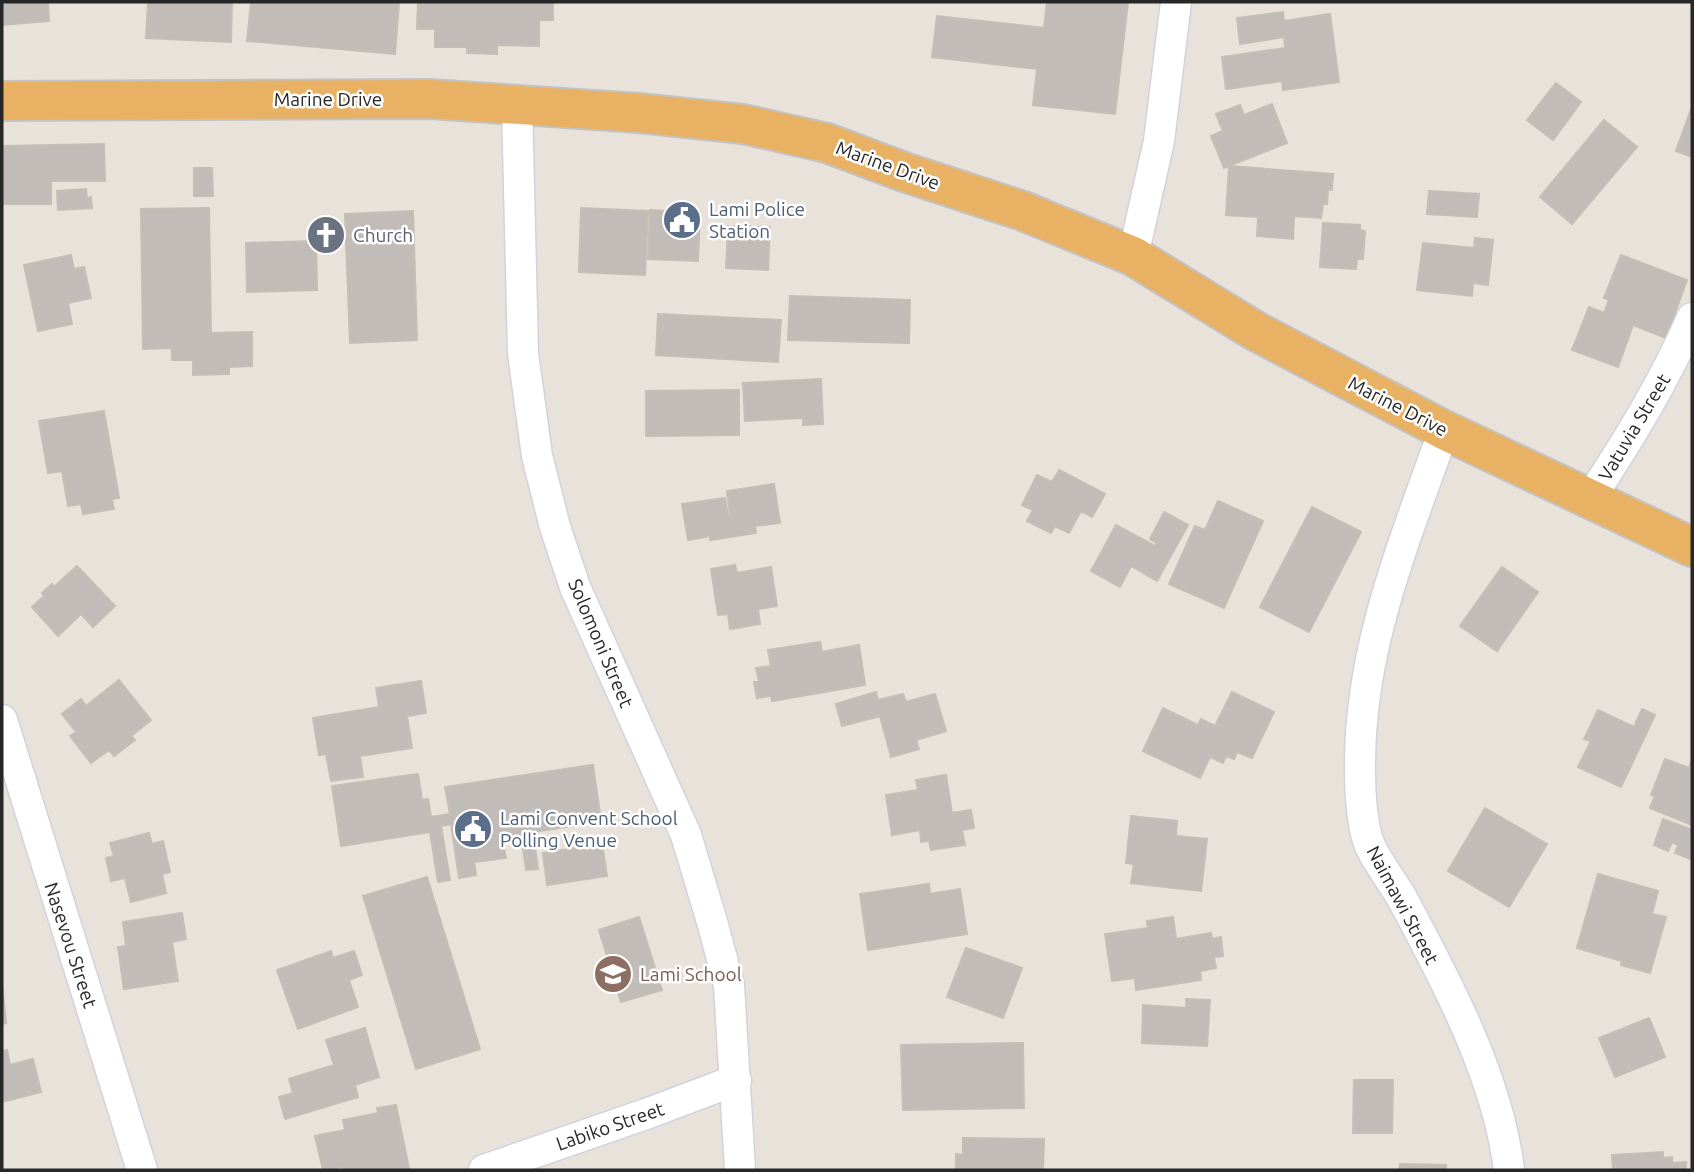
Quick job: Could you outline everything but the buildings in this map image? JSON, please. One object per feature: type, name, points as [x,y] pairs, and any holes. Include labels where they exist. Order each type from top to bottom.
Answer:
[{"type":"highway","name":"Marine Drive","points":[[2,101],[345,98],[517,104],[743,124],[827,143],[904,172],[1023,211],[1133,256],[1257,332],[1444,430],[1591,497],[1692,547]]},
{"type":"street","points":[[1133,256],[1159,141],[1176,2]]},
{"type":"street","name":"Solomoni Street","points":[[517,104],[523,353],[537,456],[555,527],[575,587],[686,835],[729,985],[740,1170]]},
{"type":"street","name":"Vatuvia Street","points":[[1591,497],[1636,428],[1672,364],[1692,318]]},
{"type":"street","name":"Naimawi Street","points":[[1444,430],[1380,614],[1365,680],[1359,738],[1360,794],[1369,844],[1409,912],[1486,1070],[1506,1146],[1509,1170]]},
{"type":"street","name":"Nasevou Street","points":[[2,720],[142,1170]]},
{"type":"street","name":"Labiko Street","points":[[484,1170],[736,1080]]},
{"type":"place","name":"Lami Police Station","points":[[682,220]]},
{"type":"place","name":"Church","points":[[326,235]]},
{"type":"place","name":"Lami Convent School Polling Venue","points":[[473,829]]},
{"type":"place","name":"Lami School","points":[[613,974]]}]
